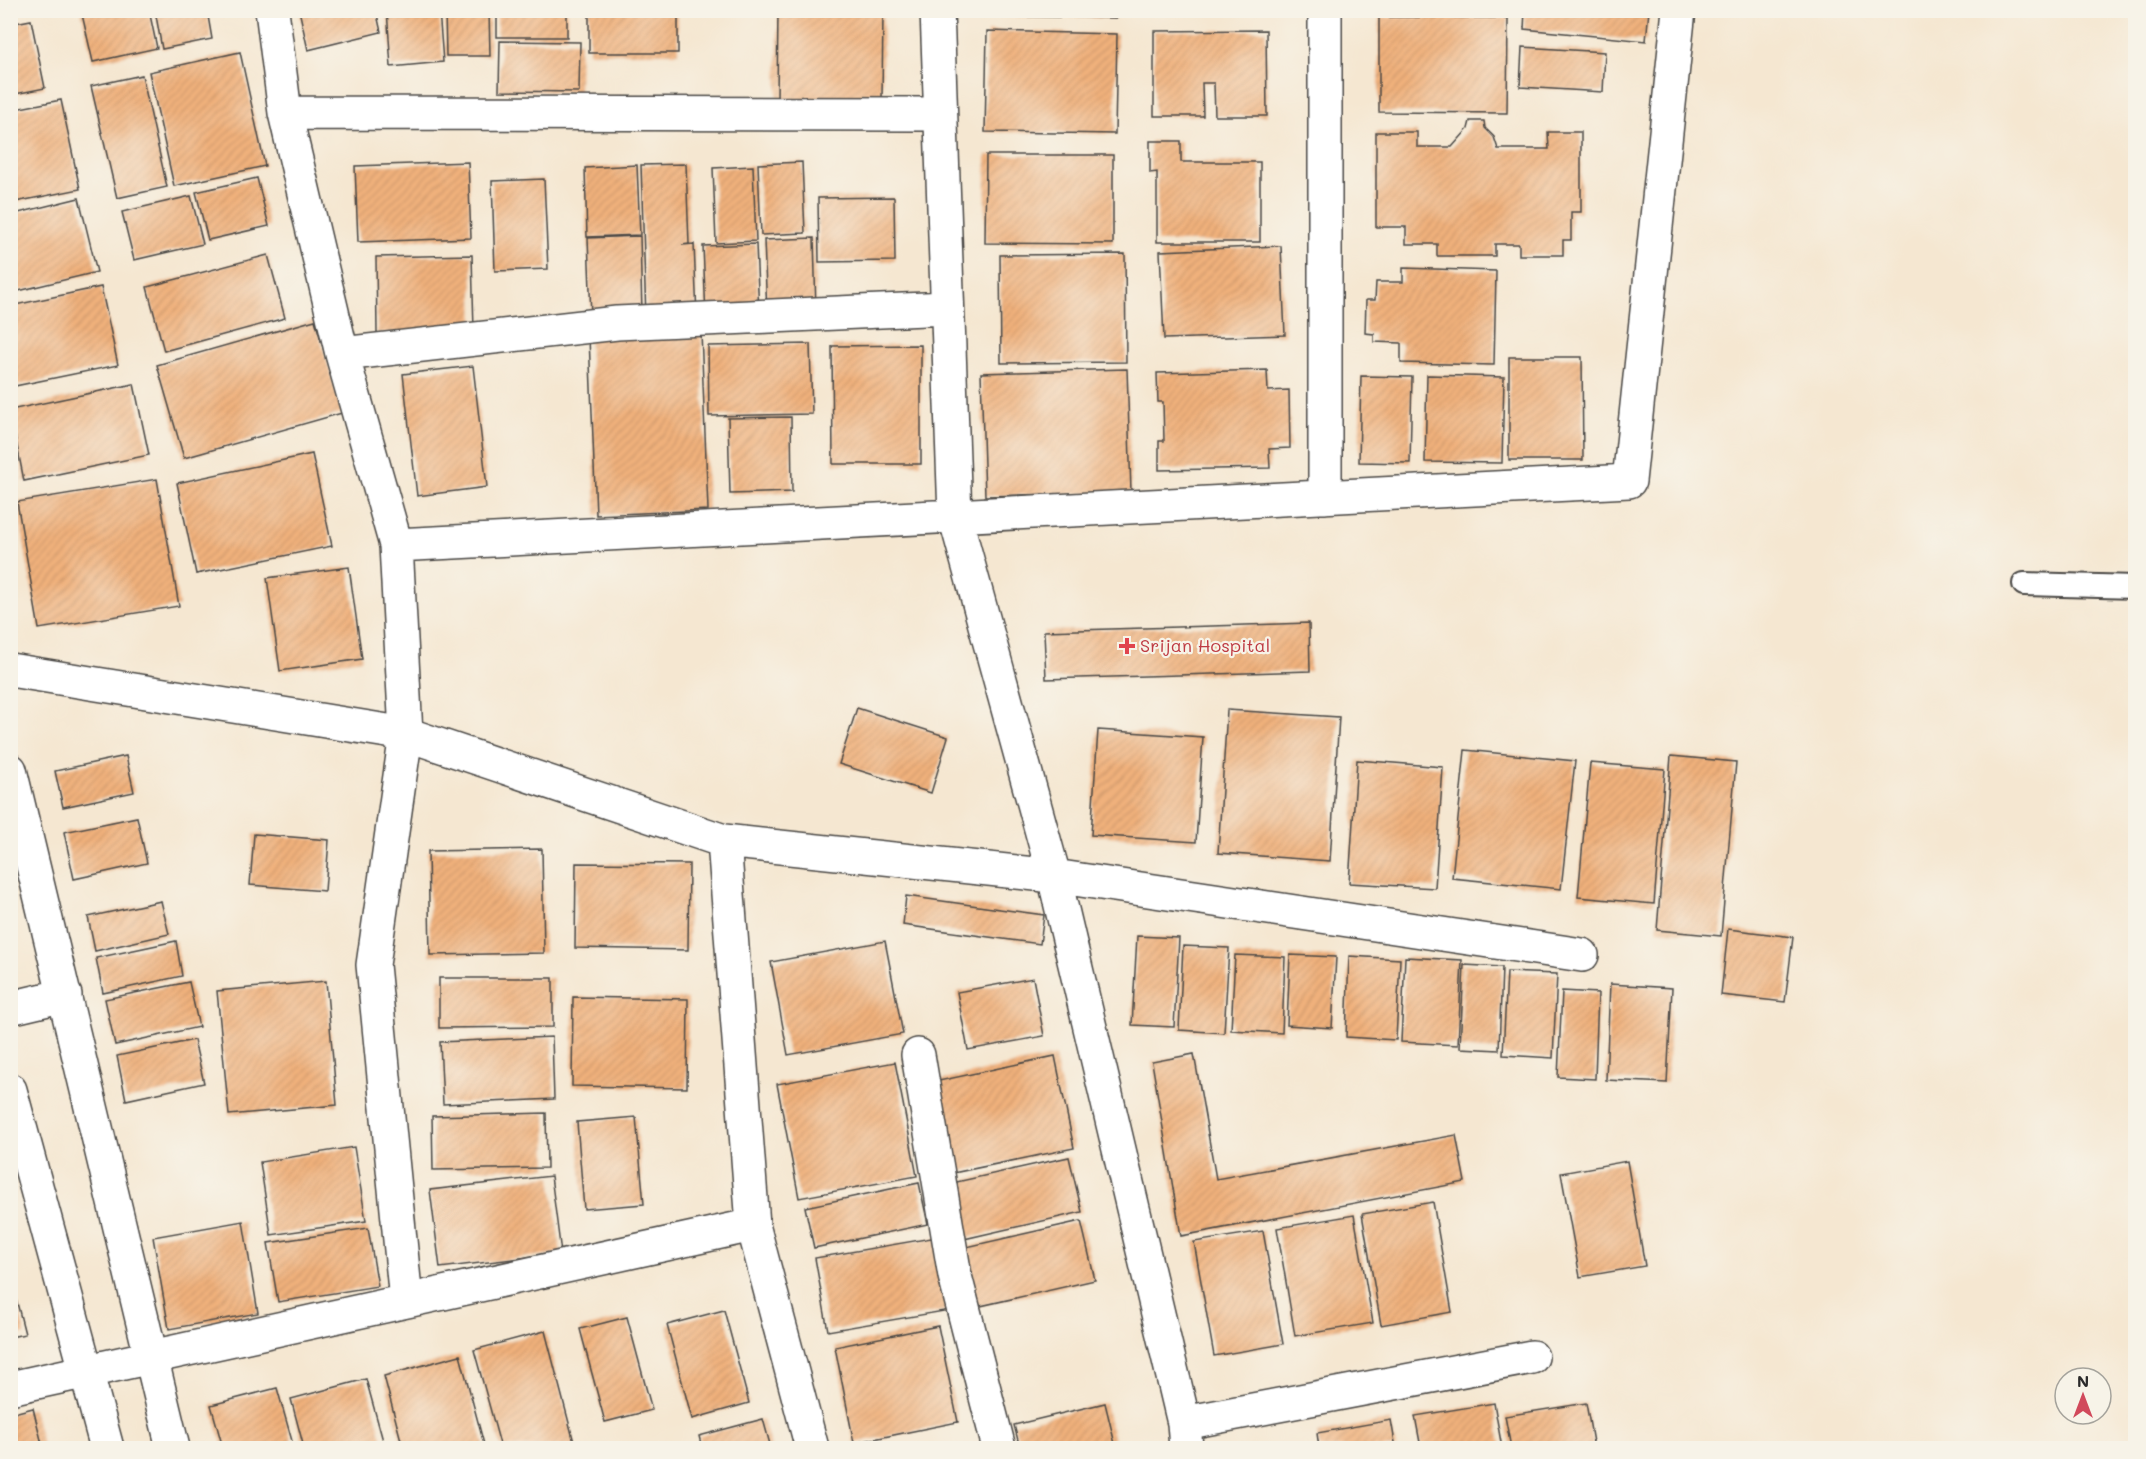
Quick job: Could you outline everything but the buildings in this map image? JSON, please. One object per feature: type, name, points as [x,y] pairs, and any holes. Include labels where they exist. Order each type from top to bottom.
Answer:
[{"type":"street","points":[[272,10],[285,113],[342,354],[396,545],[406,734],[373,965],[406,1301]]},
{"type":"street","points":[[937,10],[955,516],[1054,876],[1185,1436],[1532,1357]]},
{"type":"street","points":[[1325,10],[1325,497]]},
{"type":"street","points":[[396,545],[1629,481],[1679,10]]},
{"type":"street","points":[[285,113],[940,114]]},
{"type":"street","points":[[342,354],[616,323],[947,308]]},
{"type":"street","points":[[10,670],[406,734],[724,840],[1054,876],[1582,955]]},
{"type":"street","points":[[10,770],[173,1449]]},
{"type":"street","points":[[724,840],[753,1225],[812,1449]]},
{"type":"street","points":[[10,1008],[64,995]]},
{"type":"street","points":[[918,1055],[955,1276],[999,1449]]},
{"type":"street","points":[[10,1090],[88,1371],[106,1449]]},
{"type":"street","points":[[10,1388],[753,1225]]},
{"type":"lane","points":[[2024,584],[2136,587]]},
{"type":"place","name":"Srijan Hospital","points":[[1127,646]]}]
